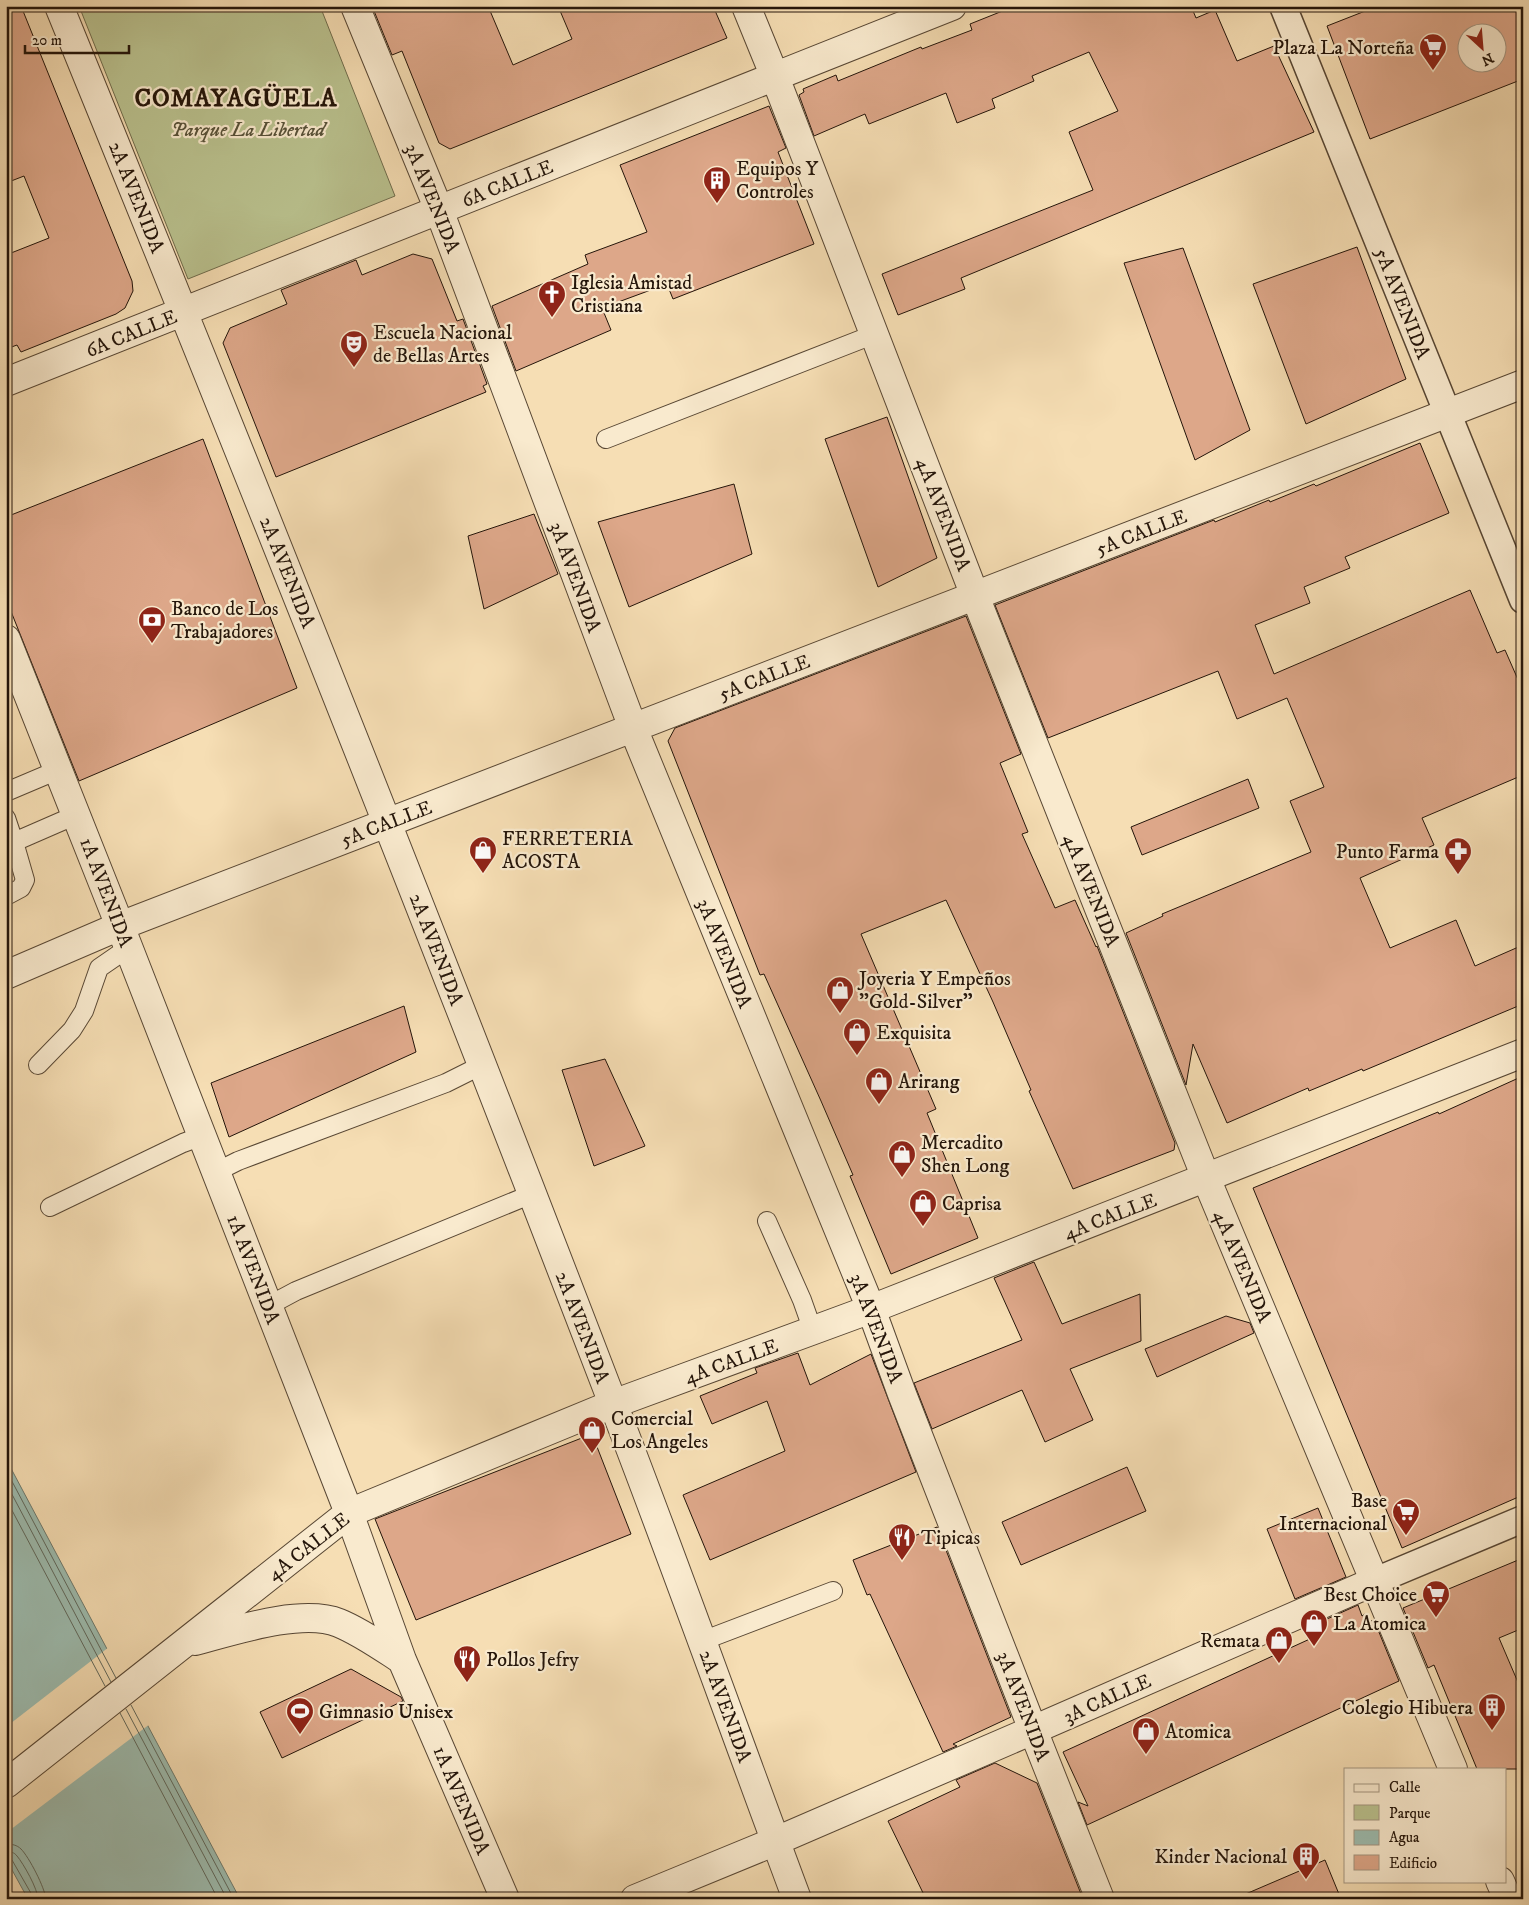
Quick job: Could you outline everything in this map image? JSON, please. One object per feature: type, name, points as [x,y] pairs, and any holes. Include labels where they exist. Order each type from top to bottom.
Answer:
[{"type":"street","name":"2A AVENIDA","points":[[59,6],[184,312],[388,823],[614,1404],[797,1899]]},
{"type":"street","name":"3A AVENIDA","points":[[355,6],[439,210],[633,728],[872,1309],[902,1394],[1100,1899]]},
{"type":"street","name":"4A AVENIDA","points":[[746,6],[775,76],[975,596],[1206,1178],[1454,1768]]},
{"type":"street","name":"6A CALLE","points":[[6,382],[952,6]]},
{"type":"street","name":"5A AVENIDA","points":[[1284,6],[1523,600]]},
{"type":"street","name":"5A CALLE","points":[[6,975],[124,937],[388,823],[1523,384]]},
{"type":"street","name":"1A AVENIDA","points":[[6,639],[349,1513],[402,1660],[505,1899]]},
{"type":"street","name":"4A CALLE","points":[[6,1784],[349,1513],[614,1404],[872,1309],[1523,1053]]},
{"type":"street","name":"3A CALLE","points":[[635,1899],[776,1841],[1375,1581],[1523,1519]]},
{"type":"street","points":[[174,1651],[289,1619],[322,1618],[338,1622],[402,1660]]},
{"type":"street","points":[[1500,1882],[1508,1899]]},
{"type":"lane","points":[[606,439],[875,334]]},
{"type":"lane","points":[[6,792],[58,770]]},
{"type":"lane","points":[[14,842],[76,816]]},
{"type":"lane","points":[[6,818],[25,880],[21,888],[6,896]]},
{"type":"lane","points":[[38,1065],[72,1030],[84,1011],[98,968],[124,937]]},
{"type":"lane","points":[[216,1172],[238,1161],[446,1083],[482,1065]]},
{"type":"lane","points":[[50,1207],[183,1142],[202,1136]]},
{"type":"lane","points":[[268,1306],[296,1291],[532,1194]]},
{"type":"lane","points":[[767,1221],[802,1300],[813,1331]]},
{"type":"lane","points":[[702,1641],[832,1591]]},
{"type":"green space","name":"Parque La Libertad","points":[[79,6],[320,6],[395,196],[188,279]]},
{"type":"water","points":[[6,1459],[240,1899],[28,1899],[6,1859]]},
{"type":"pier","points":[[109,1647],[150,1724],[6,1833],[6,1727]]},
{"type":"building","points":[[6,6],[21,6],[132,281],[133,291],[125,308],[116,314],[21,352],[17,345],[6,349],[6,255],[49,238],[24,176],[6,183]]},
{"type":"building","points":[[372,6],[488,6],[513,65],[572,39],[558,6],[713,6],[727,38],[450,149],[439,143],[402,51],[392,55]]},
{"type":"building","points":[[1015,6],[1191,6],[1196,18],[1215,10],[1237,61],[1274,46],[1314,132],[961,278],[965,289],[898,315],[882,274],[1093,190],[1069,132],[1118,111],[1089,52],[1032,76],[1034,81],[992,99],[995,108],[957,123],[946,93],[869,124],[865,114],[814,136],[799,95],[804,92],[803,89],[836,75],[838,81],[921,47],[922,49],[972,30],[970,24]]},
{"type":"building","name":"Plaza La Norteña","points":[[1378,6],[1523,6],[1523,79],[1370,139],[1327,26]]},
{"type":"building","name":"Equipos Y Controles","points":[[769,106],[786,148],[778,152],[814,244],[673,299],[667,284],[602,308],[611,330],[516,371],[492,306],[588,264],[585,255],[647,232],[620,165]]},
{"type":"building","points":[[1357,247],[1406,379],[1306,424],[1253,284]]},
{"type":"building","points":[[1183,248],[1250,430],[1195,460],[1124,263]]},
{"type":"building","name":"Escuela Nacional de Bellas Artes","points":[[413,254],[432,259],[457,321],[463,319],[487,384],[483,386],[486,392],[276,477],[223,343],[230,328],[287,304],[281,290],[356,260],[362,275]]},
{"type":"building","points":[[887,417],[937,558],[878,587],[825,439]]},
{"type":"building","name":"Banco de Los Trabajadores","points":[[203,439],[297,688],[79,781],[6,599],[6,517]]},
{"type":"building","points":[[1420,443],[1449,513],[1345,557],[1350,568],[1304,587],[1310,603],[1255,625],[1274,674],[1470,590],[1497,653],[1505,650],[1523,691],[1523,775],[1422,818],[1434,845],[1360,878],[1390,948],[1456,920],[1475,966],[1523,945],[1523,1004],[1363,1071],[1362,1069],[1309,1091],[1308,1088],[1227,1123],[1193,1044],[1186,1085],[1126,933],[1163,916],[1162,914],[1311,852],[1290,801],[1324,787],[1287,698],[1237,719],[1218,671],[1048,738],[995,605],[1214,520],[1215,522],[1314,484],[1316,486]]},
{"type":"building","points":[[734,484],[752,554],[629,607],[598,522]]},
{"type":"building","points":[[534,514],[558,574],[484,609],[468,536]]},
{"type":"building","points":[[966,616],[1021,754],[1000,763],[1028,832],[1022,834],[1055,908],[1075,900],[1097,946],[1175,1143],[1174,1150],[1073,1189],[1029,1091],[1031,1090],[993,1002],[946,900],[861,934],[936,1109],[927,1113],[978,1238],[891,1274],[850,1176],[853,1175],[821,1101],[764,974],[760,975],[668,741],[675,728]]},
{"type":"building","points":[[1248,779],[1259,808],[1142,855],[1131,827]]},
{"type":"building","points":[[404,1006],[416,1052],[229,1137],[211,1083]]},
{"type":"building","points":[[605,1059],[645,1146],[594,1166],[562,1070]]},
{"type":"building","points":[[1523,1076],[1523,1495],[1402,1548],[1253,1188],[1438,1112],[1439,1114]]},
{"type":"building","points":[[1034,1262],[1062,1324],[1140,1294],[1141,1341],[1070,1369],[1093,1420],[1045,1442],[1022,1390],[932,1429],[914,1383],[1022,1340],[994,1278]]},
{"type":"building","points":[[1226,1316],[1250,1323],[1254,1333],[1157,1377],[1145,1349]]},
{"type":"building","points":[[798,1353],[810,1385],[871,1354],[916,1472],[710,1560],[683,1495],[785,1451],[767,1401],[712,1424],[700,1396],[757,1373],[755,1368]]},
{"type":"building","points":[[592,1434],[631,1534],[416,1620],[375,1519]]},
{"type":"building","points":[[1127,1467],[1146,1511],[1021,1565],[1002,1522]]},
{"type":"building","points":[[1318,1508],[1346,1577],[1295,1599],[1267,1529]]},
{"type":"building","points":[[937,1527],[1011,1717],[953,1744],[957,1746],[943,1752],[870,1594],[867,1595],[853,1560]]},
{"type":"building","name":"Colegio Hibuera","points":[[1523,1558],[1523,1628],[1499,1638],[1523,1694],[1523,1769],[1477,1768],[1434,1665],[1428,1668],[1403,1608]]},
{"type":"building","points":[[1358,1605],[1362,1616],[1365,1614],[1368,1622],[1374,1620],[1399,1681],[1087,1825],[1078,1802],[1088,1806],[1063,1752],[1312,1638],[1307,1628]]},
{"type":"building","name":"Gimnasio Unisex","points":[[351,1669],[401,1697],[403,1701],[282,1758],[260,1712]]},
{"type":"building","points":[[995,1763],[1037,1783],[1083,1899],[926,1899],[888,1821],[960,1787],[956,1780]]},
{"type":"building","name":"Kinder Nacional","points":[[1325,1860],[1341,1899],[1234,1899]]},
{"type":"place","name":"Plaza La Norteña","points":[[1433,71]]},
{"type":"place","name":"Equipos Y Controles","points":[[717,204]]},
{"type":"place","name":"Iglesia Amistad Cristiana","points":[[552,318]]},
{"type":"place","name":"Escuela Nacional de Bellas Artes","points":[[354,368]]},
{"type":"place","name":"Banco de Los Trabajadores","points":[[152,644]]},
{"type":"place","name":"FERRETERIA ACOSTA","points":[[483,874]]},
{"type":"place","name":"Punto Farma","points":[[1458,875]]},
{"type":"place","name":"Joyeria Y Empeños \"Gold-Silver\"","points":[[840,1014]]},
{"type":"place","name":"Exquisita","points":[[857,1056]]},
{"type":"place","name":"Arirang","points":[[879,1105]]},
{"type":"place","name":"Mercadito Shen Long","points":[[902,1178]]},
{"type":"place","name":"Caprisa","points":[[923,1227]]},
{"type":"place","name":"Comercial Los Angeles","points":[[592,1454]]},
{"type":"place","name":"Base Internacional","points":[[1406,1536]]},
{"type":"place","name":"Tipicas","points":[[902,1561]]},
{"type":"place","name":"Best Choice","points":[[1436,1618]]},
{"type":"place","name":"La Atomica","points":[[1314,1647]]},
{"type":"place","name":"Remata","points":[[1279,1664]]},
{"type":"place","name":"Pollos Jefry","points":[[467,1683]]},
{"type":"place","name":"Colegio Hibuera","points":[[1492,1731]]},
{"type":"place","name":"Gimnasio Unisex","points":[[300,1735]]},
{"type":"place","name":"Atomica","points":[[1146,1755]]},
{"type":"place","name":"Kinder Nacional","points":[[1306,1880]]},
{"type":"district","name":"COMAYAGÜELA","points":[[236,97]]}]
